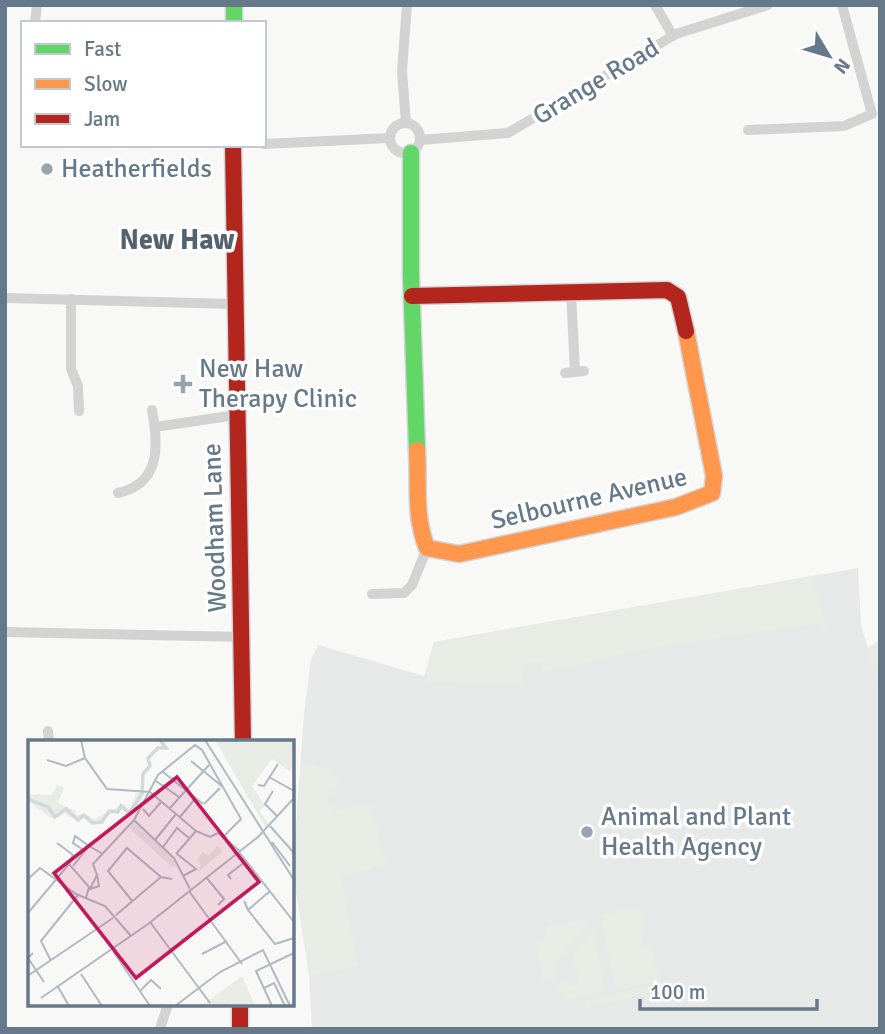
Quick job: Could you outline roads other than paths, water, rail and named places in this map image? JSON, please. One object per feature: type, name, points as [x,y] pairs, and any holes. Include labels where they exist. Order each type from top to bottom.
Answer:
[{"type":"street","points":[[406,123],[402,71],[407,5]]},
{"type":"street","points":[[655,5],[673,36]]},
{"type":"street","name":"Grange Road","points":[[416,146],[508,133],[673,36],[768,5]]},
{"type":"street","points":[[748,130],[844,126],[872,114],[842,5]]},
{"type":"street","points":[[372,594],[404,593],[412,585],[427,548],[421,526],[412,296],[418,131],[406,123],[397,125],[389,138]]},
{"type":"street","points":[[389,138],[396,151],[416,146]]},
{"type":"street","points":[[266,144],[389,138]]},
{"type":"street","name":"Woodham Lane","points":[[233,147],[233,304],[244,637],[243,740]]},
{"type":"street","name":"Selbourne Avenue","points":[[412,296],[667,290],[678,297],[714,477],[712,493],[676,508],[459,554],[446,554],[427,548]]},
{"type":"street","points":[[571,292],[575,372]]},
{"type":"street","points":[[5,298],[233,304]]},
{"type":"street","points":[[71,299],[71,369],[78,386],[79,411]]},
{"type":"street","points":[[118,494],[132,490],[146,480],[153,467],[155,427],[152,410]]},
{"type":"street","points":[[155,427],[236,415]]},
{"type":"street","points":[[146,480],[157,488]]},
{"type":"street","points":[[392,594],[392,606]]},
{"type":"street","points":[[5,632],[244,637]]},
{"type":"street","points":[[160,1029],[167,1006]]},
{"type":"street","points":[[240,1006],[240,1029]]},
{"type":"place","name":"Heatherfields","points":[[47,169]]},
{"type":"place","name":"New Haw Therapy Clinic","points":[[183,384]]},
{"type":"place","name":"Animal and Plant Health Agency","points":[[587,832]]},
{"type":"district","name":"New Haw","points":[[177,240]]}]
